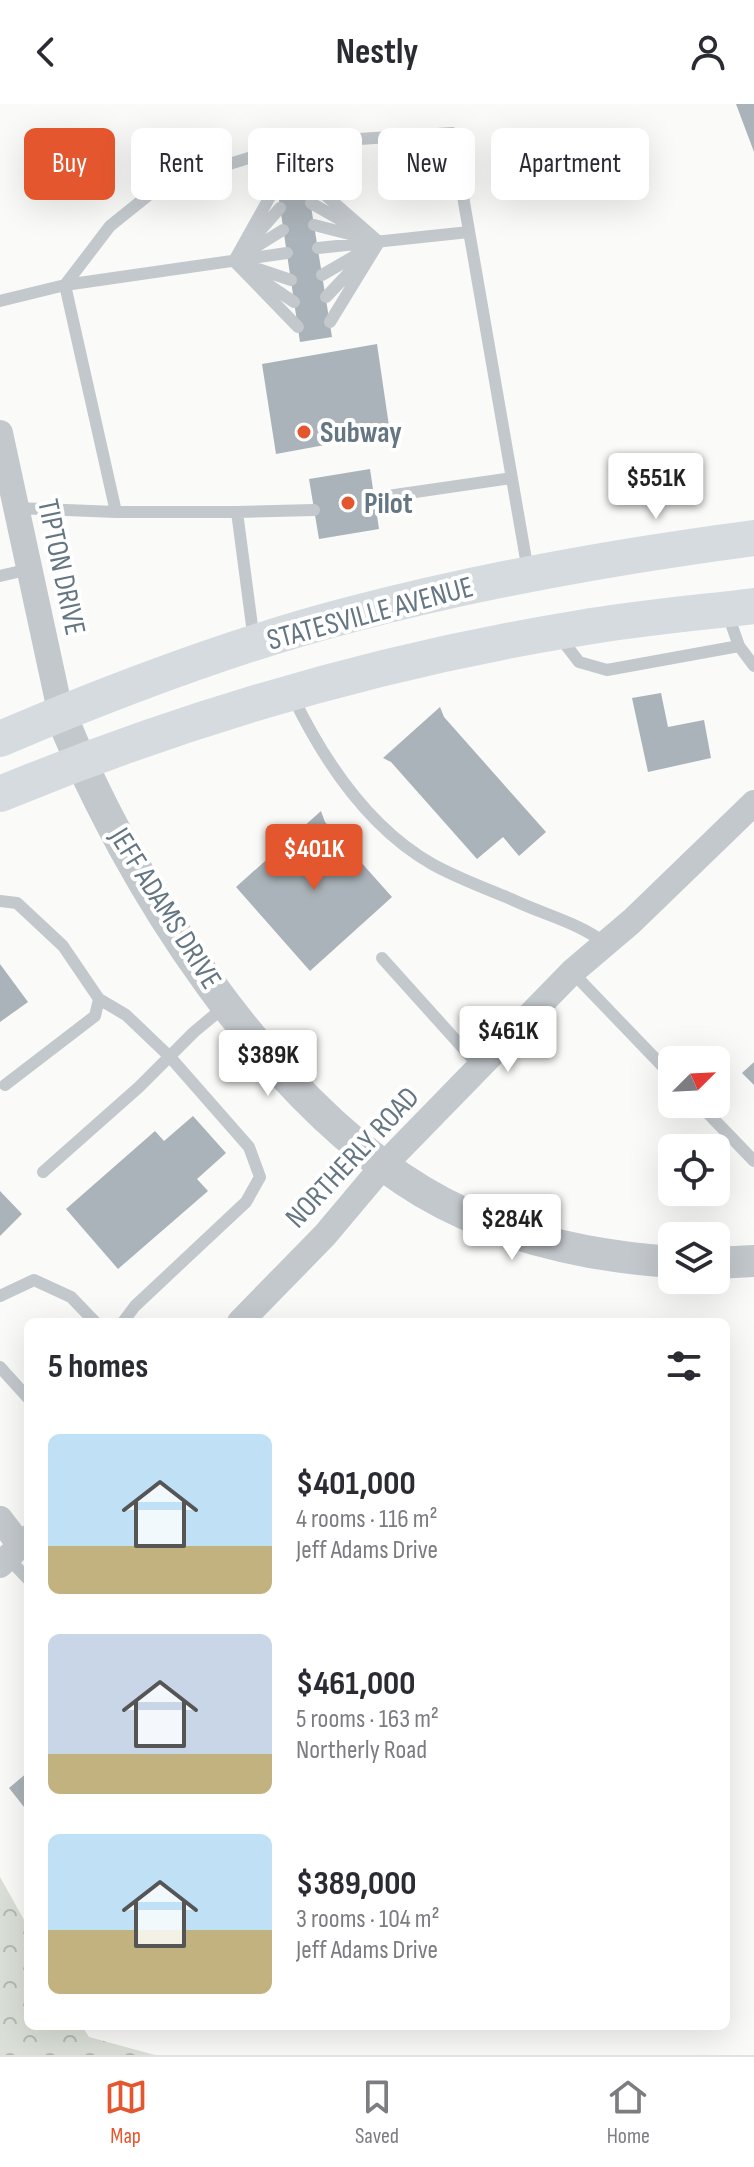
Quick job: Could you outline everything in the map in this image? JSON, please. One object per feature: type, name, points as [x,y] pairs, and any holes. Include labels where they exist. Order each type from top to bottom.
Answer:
[{"type":"main road","name":"STATESVILLE AVENUE","points":[[0,739],[254,644],[346,616],[528,574],[644,553],[754,538]]},
{"type":"main road","name":"STATESVILLE AVENUE","points":[[0,794],[80,762],[292,694],[434,657],[556,632],[740,608]]},
{"type":"street","name":"TIPTON DRIVE","points":[[0,433],[61,715]]},
{"type":"street","name":"JEFF ADAMS DRIVE","points":[[61,715],[80,762],[167,919],[227,1005],[275,1065],[345,1136],[425,1193],[520,1236],[574,1250],[658,1261]]},
{"type":"street","name":"NORTHERLY ROAD","points":[[244,1318],[325,1235],[383,1166],[572,972],[632,921],[754,803]]},
{"type":"street","points":[[730,1262],[754,1261]]},
{"type":"street","points":[[0,1519],[14,1552]]},
{"type":"lane","points":[[116,512],[65,285],[110,226],[161,185],[297,143],[452,133],[528,574]]},
{"type":"lane","points":[[234,261],[268,200]]},
{"type":"lane","points":[[331,200],[379,242]]},
{"type":"lane","points":[[311,203],[379,242]]},
{"type":"lane","points":[[234,261],[280,208]]},
{"type":"lane","points":[[314,225],[379,242]]},
{"type":"lane","points":[[234,261],[283,230]]},
{"type":"lane","points":[[318,248],[469,232]]},
{"type":"lane","points":[[322,275],[379,242]]},
{"type":"lane","points":[[326,297],[379,242]]},
{"type":"lane","points":[[330,322],[379,242]]},
{"type":"lane","points":[[0,301],[65,285],[287,253]]},
{"type":"lane","points":[[234,261],[291,280]]},
{"type":"lane","points":[[234,261],[294,302]]},
{"type":"lane","points":[[234,261],[298,327]]},
{"type":"lane","points":[[374,498],[512,478]]},
{"type":"lane","points":[[16,508],[116,512],[314,510]]},
{"type":"lane","points":[[237,512],[254,644]]},
{"type":"lane","points":[[0,576],[30,569]]},
{"type":"lane","points":[[740,608],[739,646],[754,666]]},
{"type":"lane","points":[[556,632],[579,662],[607,670],[739,646]]},
{"type":"lane","points":[[292,694],[319,749],[380,825],[431,863],[539,912],[585,928],[605,943]]},
{"type":"lane","points":[[0,901],[17,903],[63,946],[99,999],[126,1015],[170,1057],[249,1147],[260,1177],[246,1202],[126,1318]]},
{"type":"lane","points":[[382,958],[480,1067]]},
{"type":"lane","points":[[572,972],[658,1061]]},
{"type":"lane","points":[[5,1085],[95,1016],[99,999]]},
{"type":"lane","points":[[43,1172],[227,1005]]},
{"type":"lane","points":[[713,1118],[754,1161]]},
{"type":"lane","points":[[0,1296],[34,1280],[71,1297],[91,1318]]},
{"type":"lane","points":[[0,1367],[24,1394]]},
{"type":"lane","points":[[14,1552],[24,1571]]},
{"type":"green space","points":[[0,1877],[24,1920],[24,2030],[85,2030],[89,2037],[155,2055],[0,2055]]},
{"type":"building","points":[[736,104],[754,104],[754,152]]},
{"type":"building","points":[[279,200],[310,200],[332,337],[300,342]]},
{"type":"building","points":[[377,344],[390,433],[276,454],[262,364]]},
{"type":"building","points":[[370,469],[379,529],[319,539],[309,479]]},
{"type":"building","points":[[661,693],[668,727],[704,720],[711,758],[648,772],[632,698]]},
{"type":"building","points":[[440,707],[444,717],[546,832],[519,856],[503,837],[477,859],[391,762],[383,758]]},
{"type":"building","points":[[321,811],[325,822],[392,897],[310,971],[236,887]]},
{"type":"building","points":[[0,964],[28,1002],[0,1022]]},
{"type":"building","points":[[754,1062],[754,1085],[742,1073]]},
{"type":"building","points":[[193,1116],[226,1153],[197,1179],[208,1191],[118,1269],[66,1209],[155,1131],[164,1141]]},
{"type":"building","points":[[0,1191],[22,1214],[0,1236]]},
{"type":"building","points":[[24,1775],[24,1807],[9,1788]]},
{"type":"place","name":"Subway","points":[[304,432]]},
{"type":"place","name":"Pilot","points":[[348,503]]}]
